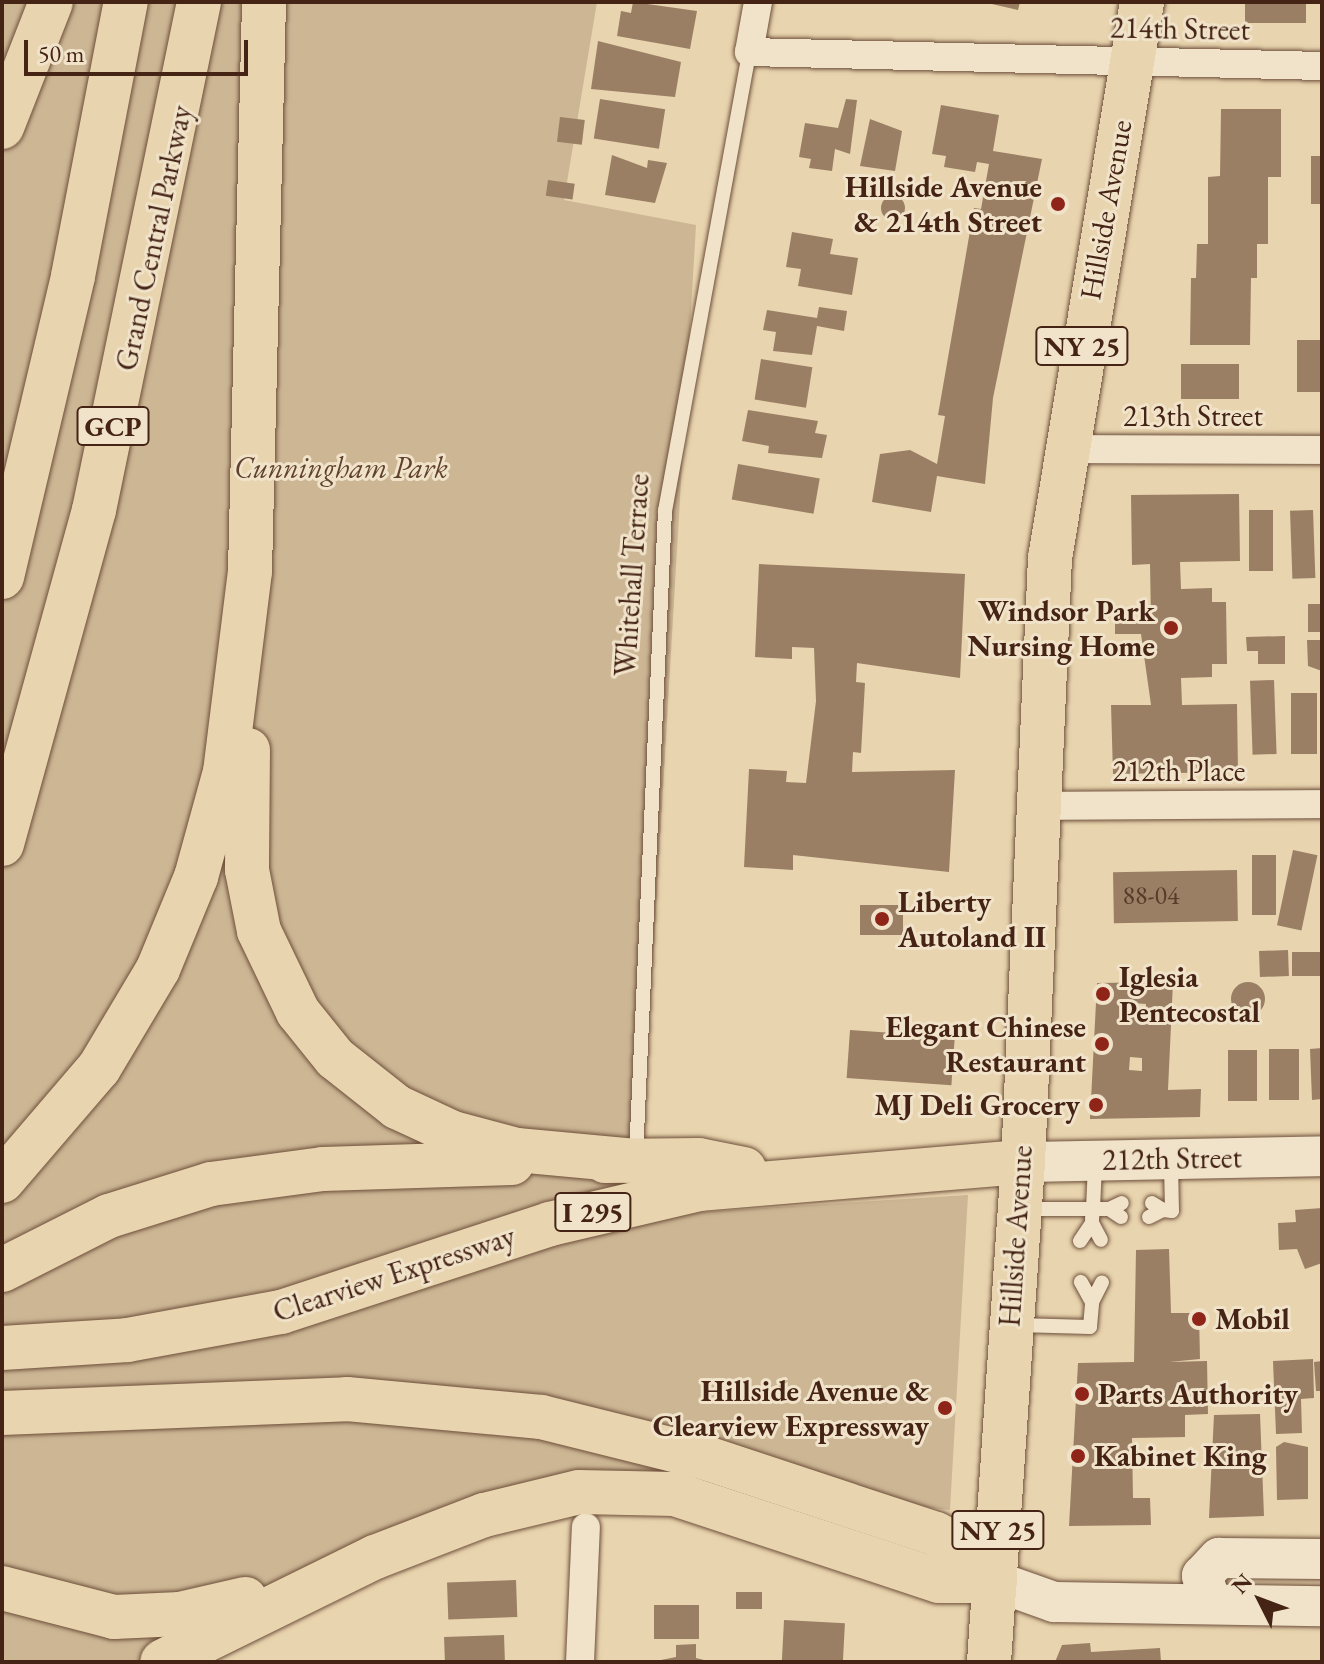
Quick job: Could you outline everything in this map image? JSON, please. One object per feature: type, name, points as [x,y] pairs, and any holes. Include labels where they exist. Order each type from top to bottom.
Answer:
[{"type":"main road","points":[[2,127],[51,2]]},
{"type":"main road","name":"GCP","points":[[2,577],[73,276],[126,2]]},
{"type":"main road","name":"Grand Central Parkway","points":[[2,844],[94,510],[199,2]]},
{"type":"main road","points":[[264,2],[250,571],[247,870],[259,931],[298,1012],[354,1076],[424,1121],[517,1150],[635,1161]]},
{"type":"main road","name":"Hillside Avenue","points":[[989,1662],[1009,1325],[1023,1162],[1036,806],[1063,449],[1142,2]]},
{"type":"main road","points":[[2,1181],[99,1068],[180,922],[225,772],[250,571]]},
{"type":"main road","name":"212th Street","points":[[1023,1162],[1322,1156]]},
{"type":"main road","points":[[2,1270],[109,1216],[239,1179],[323,1169],[699,1160],[789,1178]]},
{"type":"main road","name":"Clearview Expressway","points":[[2,1348],[128,1340],[281,1312],[598,1211],[789,1178],[1023,1162]]},
{"type":"main road","points":[[2,1413],[347,1399],[541,1417],[706,1458],[936,1534],[962,1547],[995,1581]]},
{"type":"main road","points":[[2,1588],[83,1613],[180,1614],[550,1496],[641,1490],[712,1503],[939,1581],[995,1581],[1054,1602],[1322,1606]]},
{"type":"main road","points":[[162,1662],[433,1533]]},
{"type":"main road","points":[[1211,1602],[1202,1576],[1219,1558],[1322,1559]]},
{"type":"street","name":"Whitehall Terrace","points":[[749,52],[758,2]]},
{"type":"street","name":"214th Street","points":[[749,52],[1322,66]]},
{"type":"street","name":"213th Street","points":[[1063,449],[1322,450]]},
{"type":"street","name":"212th Place","points":[[1036,806],[1322,804]]},
{"type":"street","points":[[580,1662],[586,1527]]},
{"type":"lane","name":"Whitehall Terrace","points":[[635,1161],[665,511],[749,52]]},
{"type":"lane","points":[[1155,1210],[1172,1211],[1171,1159]]},
{"type":"lane","points":[[1080,1241],[1092,1216],[1095,1160]]},
{"type":"lane","points":[[1018,1209],[1092,1216],[1117,1209]]},
{"type":"lane","points":[[1092,1216],[1101,1240]]},
{"type":"lane","points":[[1081,1282],[1092,1302]]},
{"type":"lane","points":[[1009,1325],[1090,1327],[1092,1302],[1102,1282]]},
{"type":"green space","name":"Cunningham Park","points":[[2,2],[597,2],[564,200],[696,225],[638,1216],[968,1195],[950,1510],[610,1474],[138,1662],[2,1662]]},
{"type":"building","points":[[633,2],[697,11],[690,49],[617,36],[621,11],[631,13]]},
{"type":"building","points":[[983,2],[1020,2],[1018,10]]},
{"type":"building","points":[[1245,2],[1306,2],[1306,23],[1245,23]]},
{"type":"building","points":[[598,41],[681,62],[675,97],[591,89]]},
{"type":"building","points":[[600,99],[665,109],[659,149],[594,139]]},
{"type":"building","points":[[846,99],[857,100],[850,154],[835,149],[832,171],[809,168],[811,159],[799,157],[805,123],[838,128]]},
{"type":"building","points":[[941,105],[999,115],[993,151],[1042,159],[993,398],[985,484],[937,476],[931,512],[872,502],[880,454],[910,450],[937,464],[945,416],[938,415],[974,208],[981,209],[989,164],[977,162],[975,172],[944,167],[946,156],[932,154]]},
{"type":"building","points":[[1221,109],[1281,109],[1281,177],[1268,177],[1268,244],[1257,244],[1257,278],[1251,278],[1250,345],[1190,345],[1191,278],[1196,278],[1197,244],[1208,244],[1208,177],[1220,176]]},
{"type":"building","points":[[560,117],[585,120],[582,145],[557,142]]},
{"type":"building","points":[[870,119],[902,131],[895,171],[860,166]]},
{"type":"building","points":[[612,155],[647,168],[648,160],[667,163],[655,203],[605,195]]},
{"type":"building","points":[[1311,156],[1322,156],[1322,204],[1311,204]]},
{"type":"building","points":[[548,180],[575,184],[573,200],[546,196]]},
{"type":"building","points":[[893,196],[902,199],[905,208],[902,217],[893,220],[884,217],[881,208],[884,199]]},
{"type":"building","points":[[792,232],[833,239],[830,254],[858,258],[852,295],[798,286],[801,269],[786,267]]},
{"type":"building","points":[[819,307],[847,311],[844,331],[817,326],[812,355],[773,351],[776,332],[763,330],[767,310],[817,318]]},
{"type":"building","points":[[1297,340],[1322,340],[1322,392],[1297,392]]},
{"type":"building","points":[[761,359],[812,367],[806,408],[755,399]]},
{"type":"building","points":[[1181,364],[1239,364],[1239,399],[1181,399]]},
{"type":"building","points":[[748,410],[818,421],[815,433],[827,435],[822,458],[768,453],[769,446],[742,441]]},
{"type":"building","points":[[738,464],[820,478],[813,514],[732,499]]},
{"type":"building","name":"Windsor Park Nursing Home","points":[[1239,494],[1240,561],[1180,562],[1181,589],[1212,588],[1212,602],[1226,602],[1227,664],[1212,664],[1212,677],[1181,678],[1182,705],[1237,704],[1238,772],[1113,774],[1111,705],[1151,705],[1141,634],[1115,634],[1115,622],[1151,620],[1150,564],[1132,565],[1131,495]]},
{"type":"building","points":[[1249,510],[1273,510],[1273,571],[1249,571]]},
{"type":"building","points":[[1313,510],[1315,578],[1292,579],[1290,511]]},
{"type":"building","points":[[759,564],[965,574],[960,678],[857,663],[856,682],[865,683],[861,753],[853,752],[852,772],[955,770],[949,872],[793,855],[793,870],[744,867],[749,769],[787,771],[786,782],[806,783],[816,701],[814,648],[792,647],[792,659],[755,657]]},
{"type":"building","points":[[1308,604],[1322,604],[1322,632],[1308,632]]},
{"type":"building","points":[[1285,636],[1285,664],[1258,664],[1258,651],[1247,651],[1246,637]]},
{"type":"building","points":[[1307,640],[1322,640],[1322,671],[1308,666]]},
{"type":"building","points":[[1274,680],[1277,754],[1253,755],[1250,681]]},
{"type":"building","points":[[1291,693],[1317,693],[1317,754],[1291,754]]},
{"type":"building","points":[[1293,850],[1317,855],[1301,931],[1277,925]]},
{"type":"building","points":[[1252,855],[1276,855],[1276,915],[1252,915]]},
{"type":"building","points":[[1237,870],[1238,921],[1114,923],[1113,872]]},
{"type":"building","name":"Liberty Autoland II","points":[[860,905],[903,905],[903,935],[860,935]]},
{"type":"building","points":[[1288,950],[1289,976],[1260,977],[1259,951]]},
{"type":"building","points":[[1292,952],[1322,952],[1322,976],[1292,976]]},
{"type":"building","points":[[1173,982],[1168,1090],[1201,1089],[1200,1117],[1090,1119],[1097,983]],"holes":[[[1132,1003],[1146,1004],[1145,1017],[1132,1016]],[[1130,1057],[1142,1058],[1142,1071],[1129,1070]]]},
{"type":"building","points":[[1248,982],[1260,987],[1265,999],[1260,1011],[1248,1016],[1236,1011],[1231,999],[1236,987]]},
{"type":"building","points":[[850,1030],[955,1037],[951,1085],[847,1078]]},
{"type":"building","points":[[1322,1048],[1322,1099],[1312,1100],[1310,1049]]},
{"type":"building","points":[[1269,1049],[1299,1049],[1299,1100],[1269,1100]]},
{"type":"building","points":[[1228,1050],[1257,1050],[1257,1101],[1228,1101]]},
{"type":"building","points":[[1322,1208],[1322,1263],[1305,1269],[1297,1249],[1279,1250],[1278,1223],[1296,1222],[1295,1210]]},
{"type":"building","points":[[1169,1249],[1171,1313],[1199,1313],[1200,1359],[1169,1362],[1207,1361],[1208,1414],[1185,1415],[1185,1437],[1132,1438],[1133,1498],[1150,1498],[1151,1525],[1069,1526],[1078,1363],[1134,1362],[1136,1250]]},
{"type":"building","points":[[1313,1359],[1314,1398],[1301,1399],[1302,1433],[1276,1434],[1273,1361]]},
{"type":"building","points":[[1322,1361],[1322,1391],[1316,1391],[1314,1362]]},
{"type":"building","points":[[1260,1414],[1264,1516],[1209,1518],[1214,1415]]},
{"type":"building","points":[[1284,1442],[1308,1447],[1308,1499],[1277,1500],[1276,1447]]},
{"type":"building","points":[[516,1580],[517,1617],[448,1619],[447,1582]]},
{"type":"building","points":[[736,1592],[762,1592],[762,1609],[736,1609]]},
{"type":"building","points":[[654,1605],[699,1605],[699,1639],[654,1639]]},
{"type":"building","points":[[784,1620],[845,1623],[843,1662],[782,1662]]},
{"type":"building","points":[[504,1635],[505,1662],[445,1662],[444,1637]]},
{"type":"building","points":[[1090,1643],[1091,1652],[1160,1648],[1161,1662],[1055,1662],[1062,1645]]},
{"type":"building","points":[[696,1644],[696,1658],[712,1662],[651,1662],[676,1657],[676,1645]]},
{"type":"place","name":"Hillside Avenue & 214th Street","points":[[1058,204]]},
{"type":"place","name":"Windsor Park Nursing Home","points":[[1171,628]]},
{"type":"place","name":"Liberty Autoland II","points":[[882,919]]},
{"type":"place","name":"Iglesia Pentecostal","points":[[1103,994]]},
{"type":"place","name":"Elegant Chinese Restaurant","points":[[1102,1044]]},
{"type":"place","name":"MJ Deli Grocery","points":[[1096,1105]]},
{"type":"place","name":"Mobil","points":[[1199,1319]]},
{"type":"place","name":"Parts Authority","points":[[1082,1394]]},
{"type":"place","name":"Hillside Avenue & Clearview Expressway","points":[[945,1408]]},
{"type":"place","name":"Kabinet King","points":[[1078,1456]]}]
